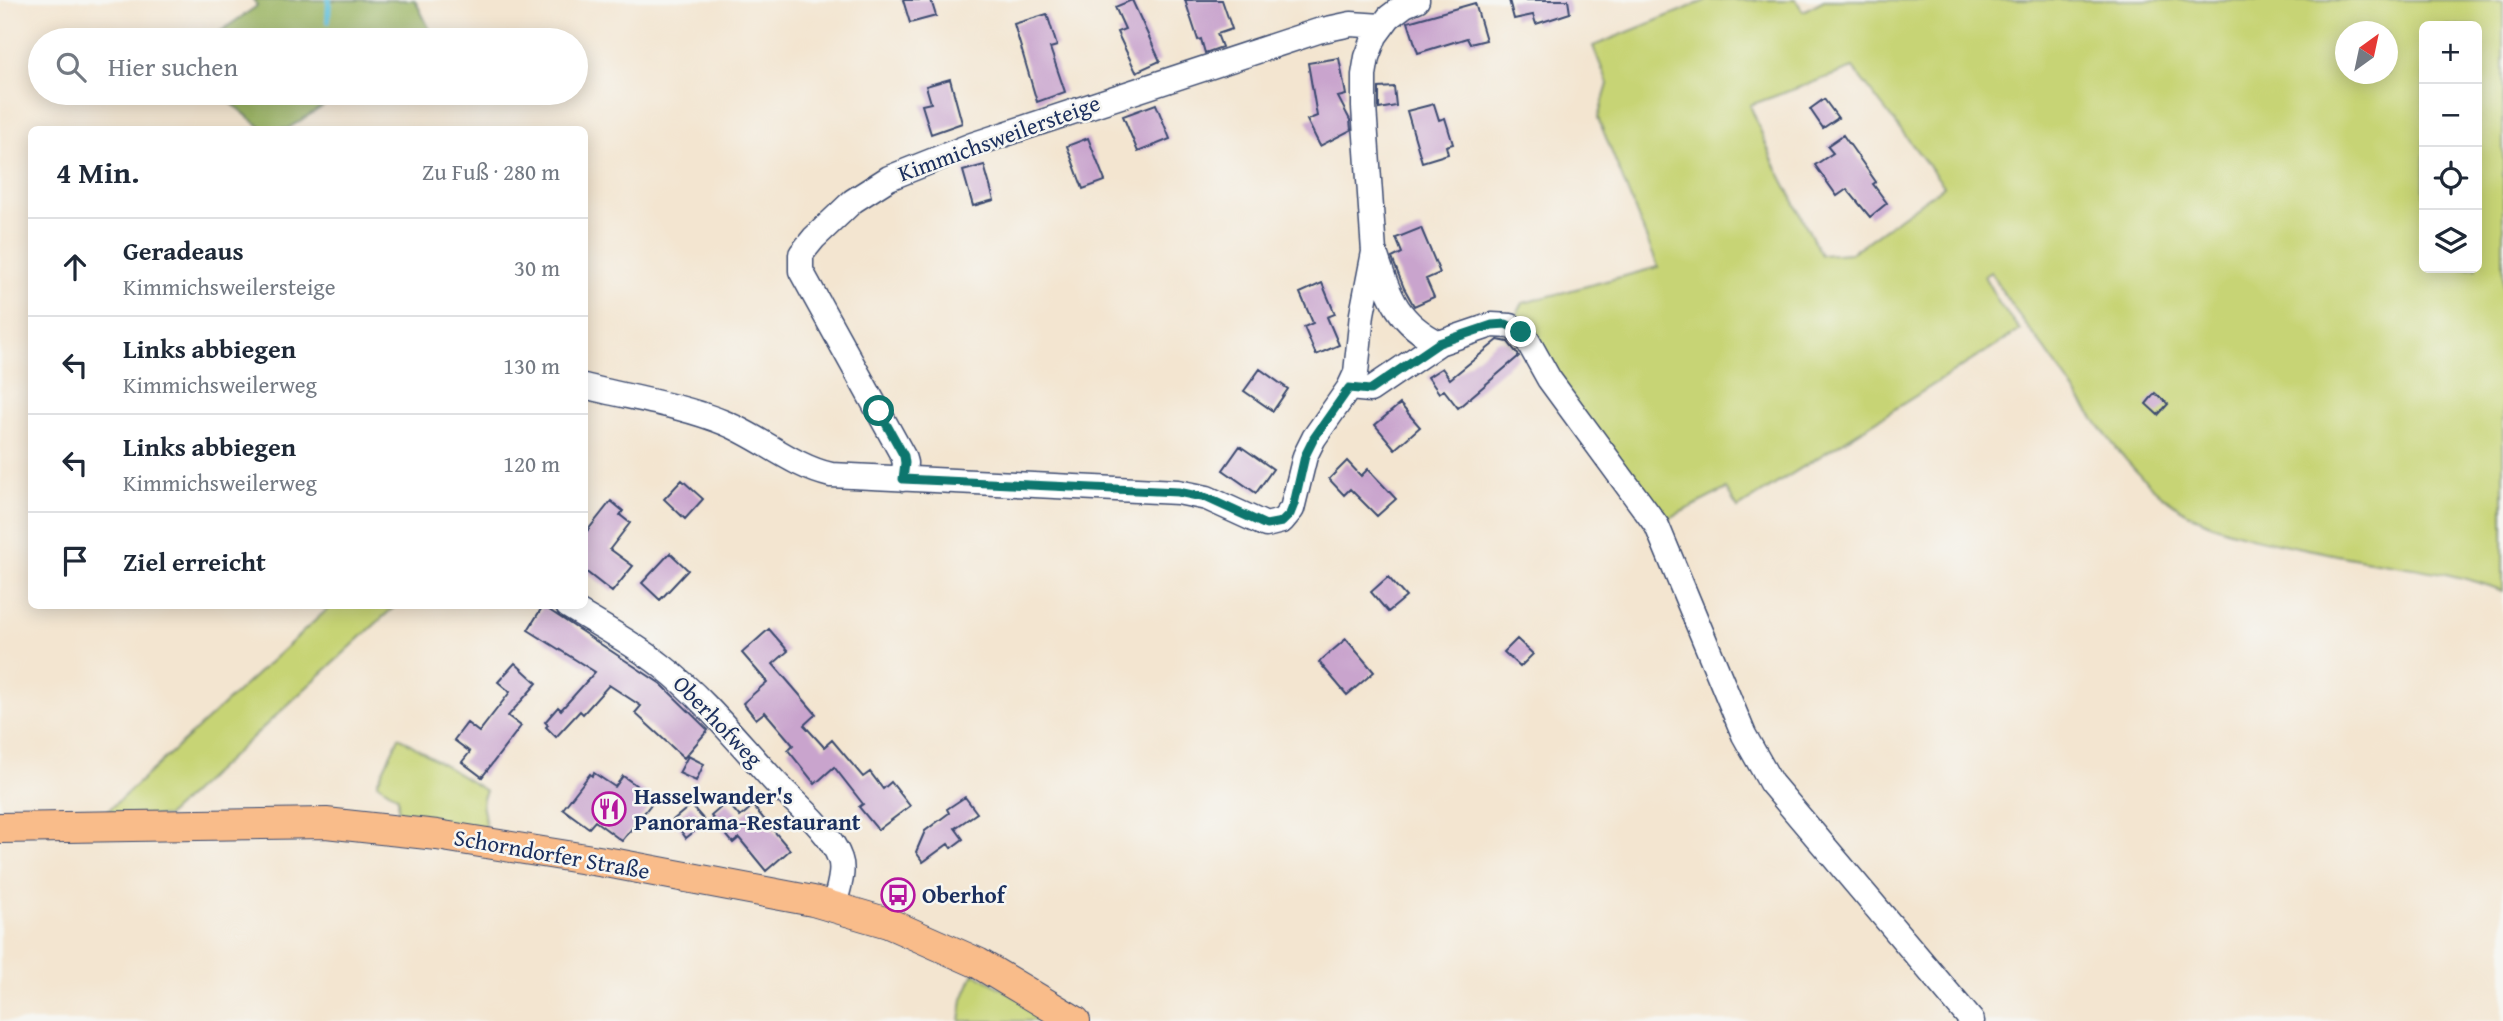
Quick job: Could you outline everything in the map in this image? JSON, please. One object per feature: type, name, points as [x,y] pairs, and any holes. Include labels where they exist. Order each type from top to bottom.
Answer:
[{"type":"main road","name":"Schorndorfer Straße","points":[[0,828],[288,823],[362,825],[617,864],[834,906],[888,923],[978,963],[1075,1021]]},
{"type":"street","points":[[588,387],[726,423],[795,462],[822,473],[854,478],[1178,492],[1207,498],[1266,525],[1277,524],[1293,509],[1305,456],[1356,373],[1362,314],[1374,252],[1363,87],[1367,57],[1381,26],[1396,11],[1417,0]]},
{"type":"street","name":"Kimmichsweilersteige","points":[[903,479],[904,456],[801,271],[800,260],[804,249],[834,218],[880,183],[972,145],[1318,31],[1351,24],[1381,26]]},
{"type":"street","points":[[1374,252],[1397,310],[1412,327],[1439,343]]},
{"type":"street","points":[[1349,388],[1373,388],[1439,343],[1492,325],[1511,326],[1525,336],[1543,370],[1565,402],[1657,526],[1744,735],[1771,783],[1972,1021]]},
{"type":"street","name":"Oberhofweg","points":[[573,609],[640,651],[680,681],[726,725],[809,817],[839,857],[841,870],[834,906]]},
{"type":"green space","points":[[254,0],[415,0],[429,28],[225,28],[257,6]]},
{"type":"green space","points":[[1707,0],[1796,0],[1803,11],[1824,0],[2503,0],[2503,591],[2440,573],[2243,535],[2209,524],[2171,503],[2132,467],[2115,446],[2012,306],[1991,272],[1984,276],[2000,305],[2020,330],[1738,508],[1726,489],[1660,523],[1514,319],[1523,303],[1658,267],[1598,118],[1608,84],[1593,46]],"holes":[[[1853,68],[1944,186],[1851,253],[1821,255],[1772,159],[1750,105]]]},
{"type":"green space","points":[[234,105],[325,105],[292,126],[259,126]]},
{"type":"green space","points":[[328,609],[392,609],[167,816],[101,817]]},
{"type":"green space","points":[[399,737],[486,791],[482,802],[485,829],[398,820],[398,797],[377,783]]},
{"type":"green space","points":[[974,973],[1058,1021],[960,1021],[963,999]]},
{"type":"building","points":[[903,0],[931,0],[936,16],[910,23]]},
{"type":"building","points":[[1132,0],[1160,61],[1136,72],[1117,32],[1125,29],[1115,7]]},
{"type":"building","points":[[1185,0],[1222,0],[1232,29],[1217,34],[1222,47],[1205,53]]},
{"type":"building","points":[[1509,0],[1568,0],[1570,13],[1536,24],[1533,15],[1514,19]]},
{"type":"building","points":[[1475,3],[1486,40],[1470,44],[1467,38],[1418,53],[1408,22]]},
{"type":"building","points":[[1047,14],[1057,46],[1050,48],[1065,92],[1037,102],[1014,24]]},
{"type":"building","points":[[1339,58],[1346,95],[1338,97],[1350,120],[1351,130],[1320,146],[1307,120],[1317,116],[1308,63]]},
{"type":"building","points":[[950,79],[962,123],[931,134],[922,105],[931,103],[926,86]]},
{"type":"building","points":[[1394,87],[1396,106],[1379,109],[1379,88]]},
{"type":"building","points":[[1824,99],[1838,118],[1823,128],[1810,109]]},
{"type":"building","points":[[1156,104],[1170,139],[1138,152],[1123,116]]},
{"type":"building","points":[[1434,104],[1439,120],[1445,118],[1453,144],[1446,146],[1448,154],[1422,162],[1407,111]]},
{"type":"building","points":[[1843,135],[1876,182],[1873,184],[1887,203],[1870,217],[1847,189],[1837,196],[1815,165],[1833,153],[1827,146]]},
{"type":"building","points":[[1088,138],[1105,181],[1083,189],[1067,146]]},
{"type":"building","points":[[984,165],[994,200],[973,206],[963,171]]},
{"type":"building","points":[[1421,228],[1440,273],[1426,279],[1434,297],[1414,306],[1392,258],[1402,253],[1396,238]]},
{"type":"building","points":[[1322,283],[1335,314],[1327,317],[1339,345],[1316,355],[1304,327],[1313,323],[1300,293]]},
{"type":"building","points":[[1498,340],[1508,342],[1519,356],[1458,408],[1444,390],[1439,393],[1428,377],[1442,368],[1450,379]]},
{"type":"building","points":[[1260,369],[1288,389],[1273,411],[1244,391]]},
{"type":"building","points":[[2155,393],[2168,404],[2158,415],[2146,404]]},
{"type":"building","points":[[1400,404],[1420,427],[1395,449],[1375,425]]},
{"type":"building","points":[[1240,446],[1273,469],[1256,493],[1223,470]]},
{"type":"building","points":[[1347,461],[1361,476],[1368,469],[1396,499],[1377,516],[1350,489],[1344,495],[1329,479]]},
{"type":"building","points":[[682,480],[703,499],[685,519],[664,499]]},
{"type":"building","points":[[611,501],[623,511],[620,515],[630,523],[610,549],[633,566],[612,592],[588,573],[588,530]]},
{"type":"building","points":[[670,553],[688,570],[660,600],[642,583]]},
{"type":"building","points":[[1388,577],[1406,597],[1388,612],[1371,592]]},
{"type":"building","points":[[541,609],[548,609],[661,684],[708,730],[684,758],[635,713],[641,706],[609,685],[583,714],[580,711],[556,737],[546,727],[548,725],[545,722],[558,707],[561,710],[595,672],[528,630]]},
{"type":"building","points":[[769,629],[788,651],[773,664],[816,714],[804,725],[824,747],[832,740],[863,777],[870,772],[883,789],[891,782],[910,806],[878,830],[859,807],[863,804],[834,767],[815,784],[788,750],[793,745],[765,712],[756,719],[743,703],[767,682],[742,653]]},
{"type":"building","points":[[1346,639],[1374,672],[1347,695],[1319,662]]},
{"type":"building","points":[[1517,639],[1533,654],[1520,667],[1504,652]]},
{"type":"building","points":[[515,663],[537,683],[508,716],[521,726],[482,777],[462,762],[470,752],[454,740],[467,723],[479,732],[510,692],[498,682]]},
{"type":"building","points":[[688,756],[704,764],[696,781],[679,773]]},
{"type":"building","points":[[594,773],[615,787],[623,776],[655,799],[622,841],[595,821],[589,828],[563,809],[590,774],[592,776]]},
{"type":"building","points":[[965,797],[977,813],[955,828],[963,839],[951,848],[948,844],[923,862],[916,852],[925,831],[949,813],[947,809]]},
{"type":"building","points":[[727,802],[740,817],[753,806],[790,850],[766,871],[739,838],[733,843],[711,816]]},
{"type":"building","points":[[691,805],[706,822],[686,838],[673,820]]},
{"type":"waterway","points":[[328,21],[329,0]]},
{"type":"place","name":"Hasselwander's Panorama-Restaurant","points":[[609,809]]},
{"type":"place","name":"Oberhof","points":[[898,895]]},
{"type":"route","points":[[879,411],[904,456],[903,479],[1178,492],[1207,498],[1252,520],[1272,525],[1282,522],[1293,509],[1300,468],[1305,456],[1314,438],[1349,388],[1370,390],[1439,343],[1492,325],[1506,324],[1521,332]]}]
